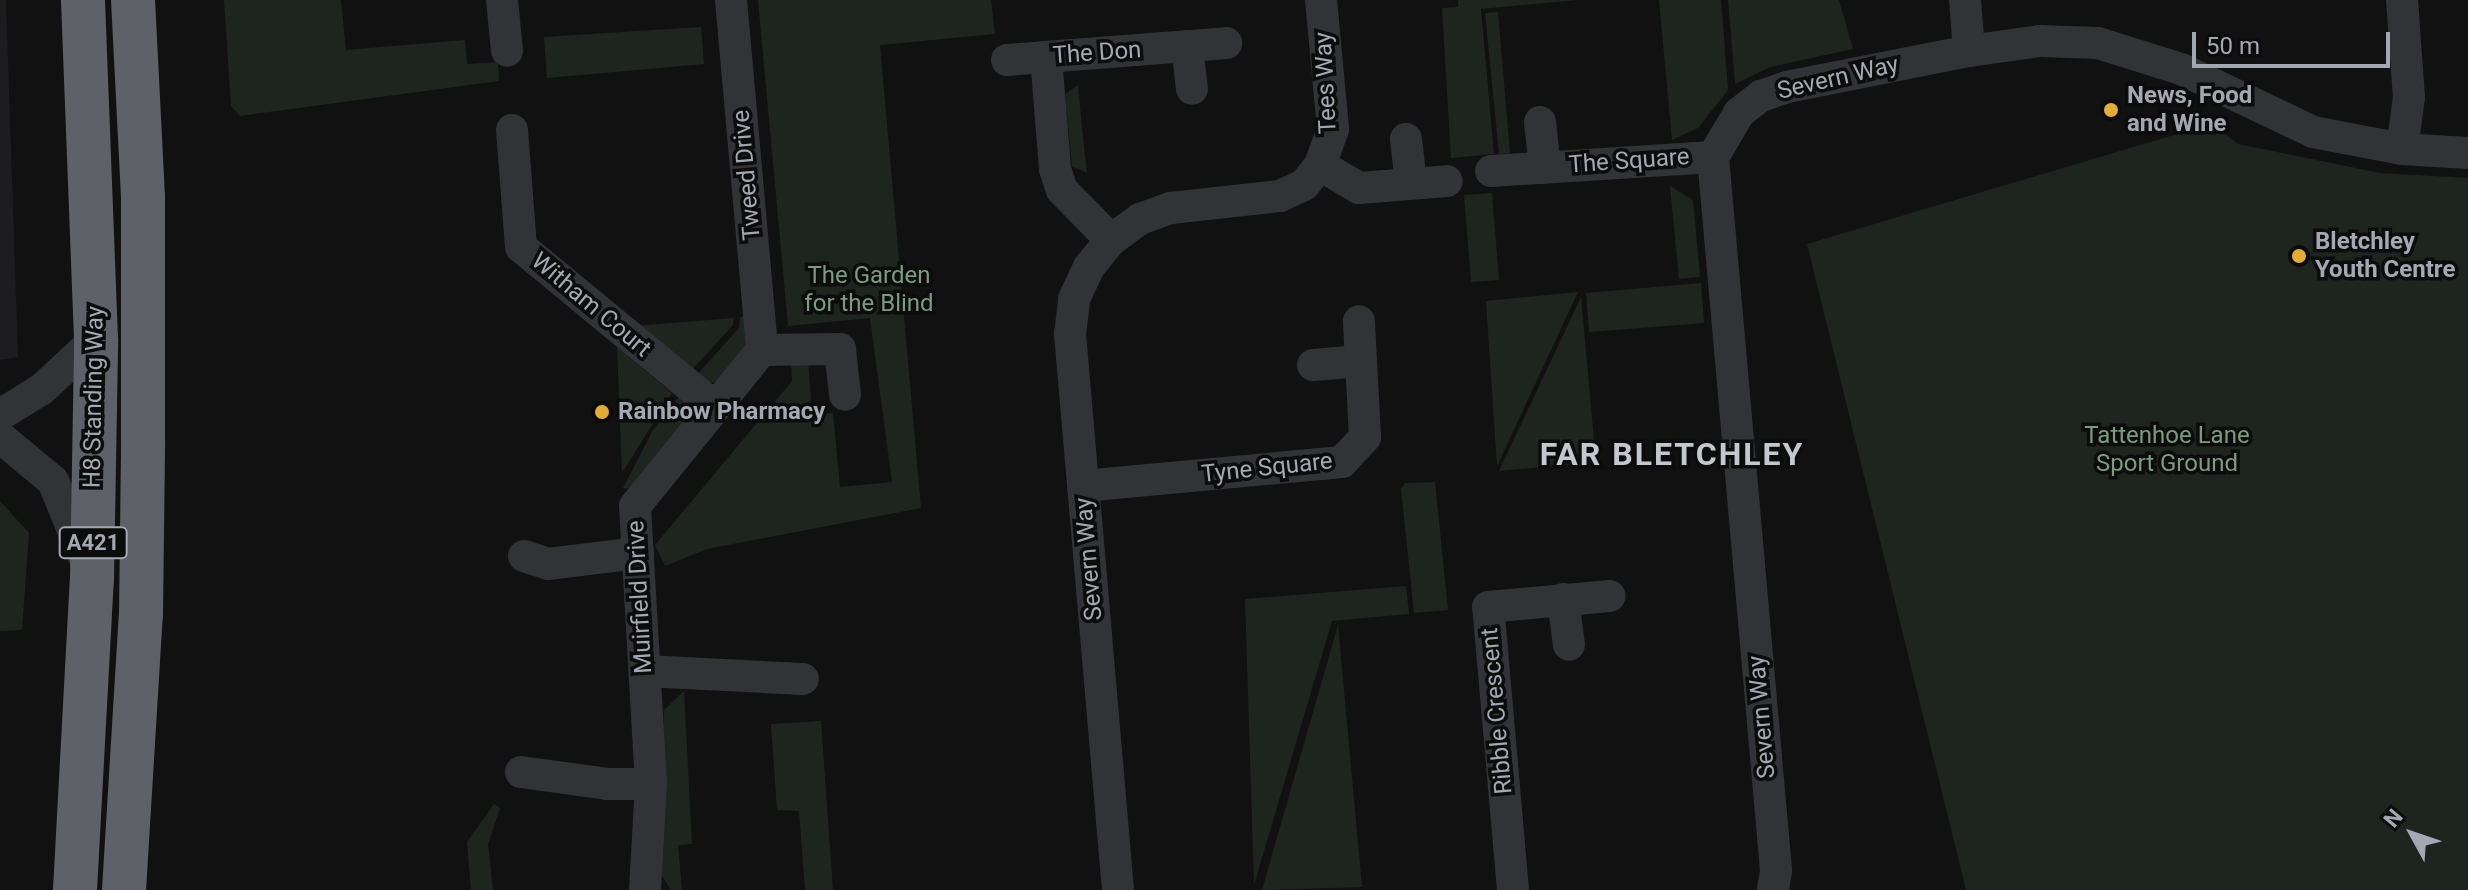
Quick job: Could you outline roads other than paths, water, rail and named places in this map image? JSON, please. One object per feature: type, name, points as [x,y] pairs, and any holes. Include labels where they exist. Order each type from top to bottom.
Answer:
[{"type":"highway","name":"H8 Standing Way","points":[[75,890],[92,579],[96,339],[89,75],[83,0]]},
{"type":"highway","name":"H8 Standing Way","points":[[124,890],[141,615],[143,197],[139,64],[133,0]]},
{"type":"street","points":[[502,0],[505,51]]},
{"type":"street","name":"Tweed Drive","points":[[731,0],[762,350]]},
{"type":"street","name":"Tees Way","points":[[1320,165],[1333,129],[1321,0]]},
{"type":"street","points":[[1965,0],[1969,51]]},
{"type":"street","points":[[2402,0],[2409,97],[2402,149]]},
{"type":"street","name":"Severn Way","points":[[1773,890],[1776,870],[1713,157],[1739,113],[1761,96],[1969,51],[2040,41],[2098,43],[2181,69],[2313,132],[2402,149],[2468,153]]},
{"type":"street","name":"The Don","points":[[1007,60],[1226,43]]},
{"type":"street","points":[[1187,46],[1192,89]]},
{"type":"street","points":[[1046,57],[1055,169],[1062,190],[1111,240]]},
{"type":"street","name":"The Square","points":[[1540,122],[1545,168]]},
{"type":"street","name":"Witham Court","points":[[512,130],[521,247],[715,407]]},
{"type":"street","points":[[1406,139],[1411,183]]},
{"type":"street","name":"The Square","points":[[1491,171],[1713,157]]},
{"type":"street","points":[[1320,165],[1359,188],[1447,181]]},
{"type":"street","name":"Severn Way","points":[[1118,890],[1070,334],[1074,299],[1089,267],[1111,240],[1140,219],[1171,208],[1280,196],[1304,185],[1320,165]]},
{"type":"street","name":"Tyne Square","points":[[1083,486],[1342,462],[1365,437],[1359,321]]},
{"type":"street","points":[[0,415],[42,389],[96,339]]},
{"type":"street","points":[[762,350],[840,349],[845,395]]},
{"type":"street","name":"Muirfield Drive","points":[[645,890],[651,784],[635,506],[762,350]]},
{"type":"street","points":[[1313,365],[1361,361]]},
{"type":"street","points":[[0,437],[53,481],[92,579]]},
{"type":"street","points":[[524,556],[548,564],[638,553]]},
{"type":"street","name":"Ribble Crescent","points":[[1513,890],[1488,607],[1610,596]]},
{"type":"street","points":[[1563,599],[1569,645]]},
{"type":"street","points":[[645,671],[803,679]]},
{"type":"street","points":[[521,772],[607,784],[651,784]]},
{"type":"place","name":"News, Food and Wine","points":[[2111,110]]},
{"type":"place","name":"Bletchley Youth Centre","points":[[2299,256]]},
{"type":"place","name":"Rainbow Pharmacy","points":[[602,412]]},
{"type":"district","name":"FAR BLETCHLEY","points":[[1672,454]]},
{"type":"park label","name":"The Garden for the Blind","points":[[869,290]]},
{"type":"park label","name":"Tattenhoe Lane Sport Ground","points":[[2167,450]]}]
